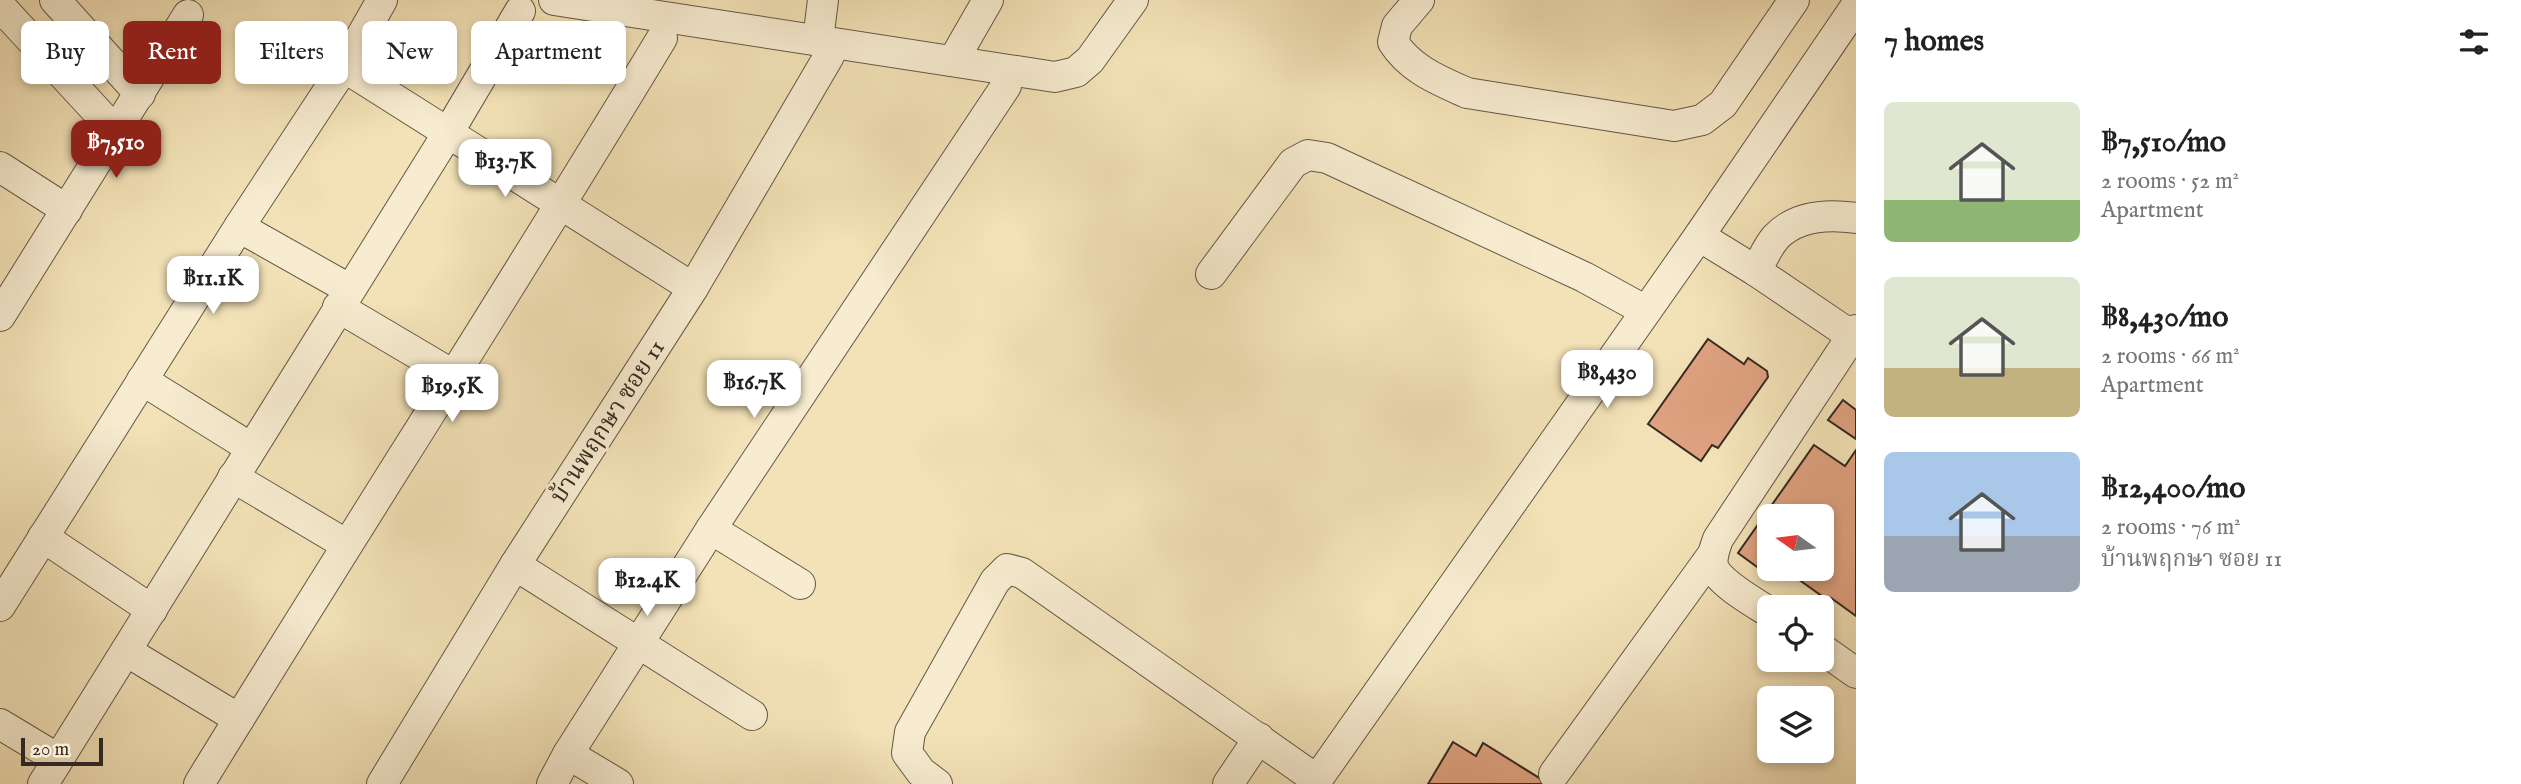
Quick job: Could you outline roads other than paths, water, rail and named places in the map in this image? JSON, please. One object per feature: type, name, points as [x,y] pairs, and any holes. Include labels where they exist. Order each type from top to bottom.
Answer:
[{"type":"street","points":[[55,0],[140,94]]},
{"type":"street","points":[[348,60],[382,0]]},
{"type":"street","points":[[554,0],[823,48],[953,61],[1055,77],[1076,72],[1090,60],[1133,0]]},
{"type":"street","points":[[822,0],[823,48]]},
{"type":"street","points":[[953,61],[988,0]]},
{"type":"street","points":[[1419,0],[1397,26],[1393,42],[1403,58],[1436,79],[1467,93],[1674,126],[1702,120],[1723,104],[1794,0]]},
{"type":"street","points":[[0,6],[116,132]]},
{"type":"street","points":[[937,784],[921,772],[907,753],[910,732],[995,581],[1007,569],[1022,573],[1259,738],[1316,782],[1699,236],[1855,8]]},
{"type":"street","points":[[0,724],[51,772],[343,298],[448,134],[520,11]]},
{"type":"street","points":[[0,316],[188,15]]},
{"type":"street","points":[[199,784],[561,205],[662,38]]},
{"type":"street","name":"บ้านพฤกษา ซอย 11","points":[[382,784],[515,565],[693,288],[823,48]]},
{"type":"street","points":[[348,70],[693,288]]},
{"type":"street","points":[[0,606],[239,227],[333,84]]},
{"type":"street","points":[[552,784],[568,754],[711,529],[1006,86]]},
{"type":"street","points":[[1211,274],[1293,163],[1308,155],[1327,158],[1584,277],[1646,310]]},
{"type":"street","points":[[0,167],[67,210]]},
{"type":"street","points":[[1756,271],[1775,238],[1791,225],[1810,218],[1834,215],[1856,218]]},
{"type":"street","points":[[239,227],[453,375]]},
{"type":"street","points":[[1554,774],[1713,554],[1718,539],[1854,333],[1699,236]]},
{"type":"street","points":[[142,380],[251,448]]},
{"type":"street","points":[[233,477],[347,545]]},
{"type":"street","points":[[711,529],[800,584]]},
{"type":"street","points":[[43,537],[152,610]]},
{"type":"street","points":[[1713,554],[1713,568],[1721,578],[1757,604]]},
{"type":"street","points":[[515,565],[752,715]]},
{"type":"street","points":[[126,651],[239,719]]},
{"type":"street","points":[[1834,657],[1856,673]]},
{"type":"street","points":[[1228,784],[1259,738]]},
{"type":"street","points":[[568,754],[618,784]]}]
